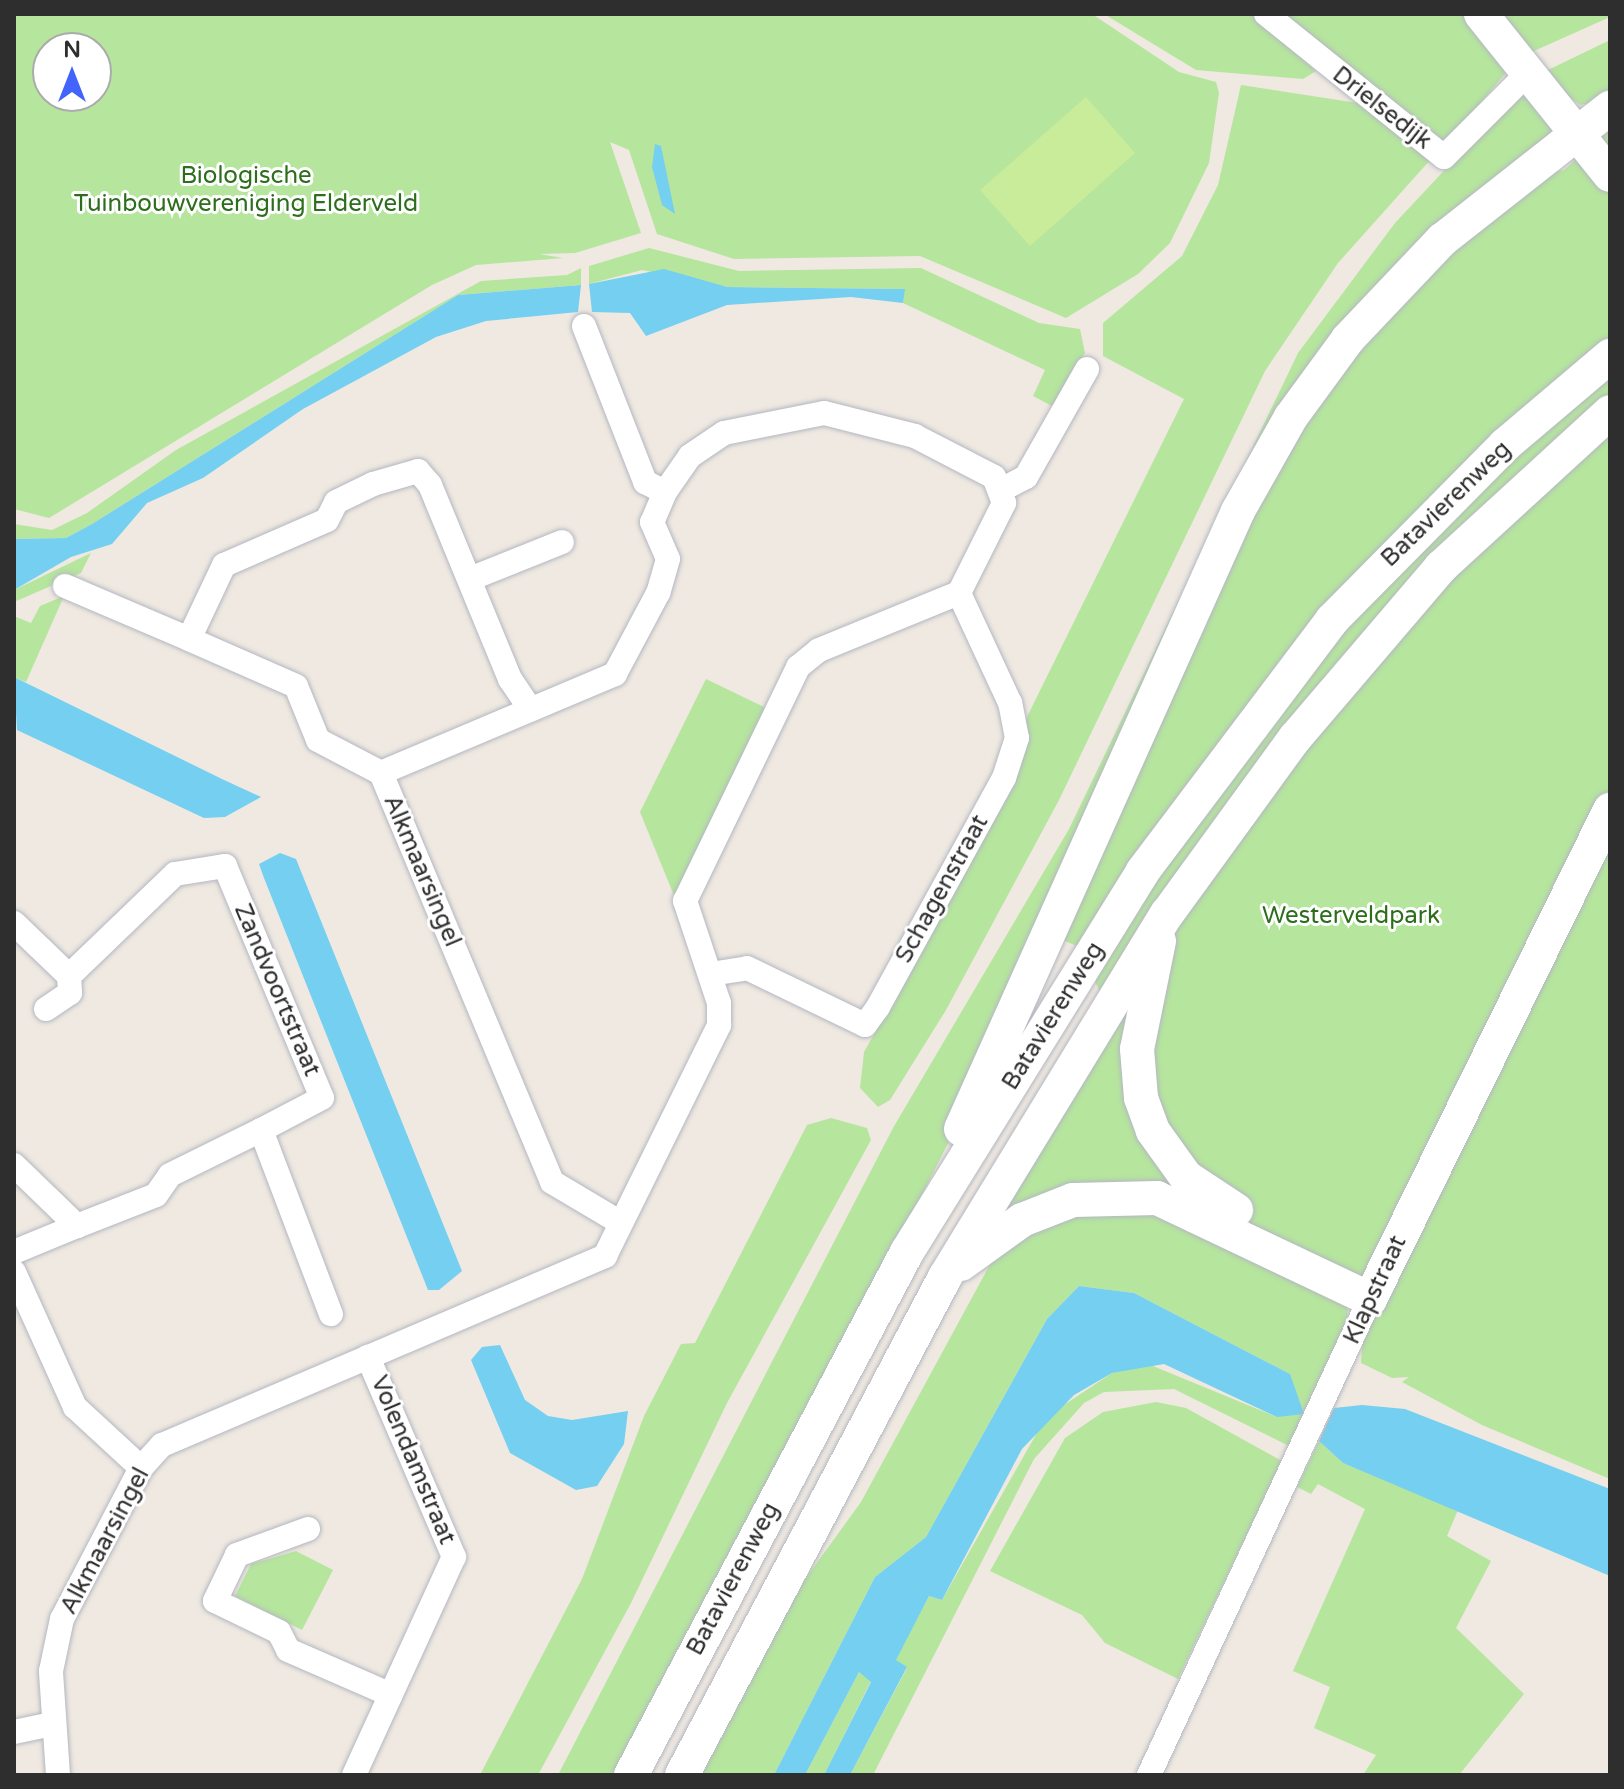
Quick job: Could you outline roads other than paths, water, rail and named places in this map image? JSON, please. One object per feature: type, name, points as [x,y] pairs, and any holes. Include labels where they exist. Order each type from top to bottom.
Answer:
[{"type":"main road","points":[[1481,14],[1610,175]]},
{"type":"main road","points":[[944,1194],[946,1163],[1263,462],[1322,372],[1383,298],[1515,176],[1610,108]]},
{"type":"main road","name":"Batavierenweg","points":[[631,1775],[944,1194],[1143,871],[1267,697],[1399,548],[1610,356]]},
{"type":"main road","name":"Batavierenweg","points":[[682,1775],[945,1277],[1167,914],[1295,738],[1431,579],[1610,412]]},
{"type":"main road","name":"Klapstraat","points":[[1376,1288],[1610,810]]},
{"type":"main road","points":[[1167,914],[1137,1049],[1153,1131],[1207,1196],[1376,1288]]},
{"type":"main road","points":[[945,1277],[1022,1220],[1073,1200],[1130,1196],[1212,1218],[1376,1288]]},
{"type":"street","name":"Drielsedijk","points":[[1266,14],[1444,157],[1527,74]]},
{"type":"street","points":[[584,326],[645,482],[665,492]]},
{"type":"street","points":[[959,593],[1004,503],[1003,489],[1026,477],[1087,369]]},
{"type":"street","name":"Alkmaarsingel","points":[[621,1223],[552,1182],[381,773],[615,674],[668,559],[652,522],[665,492],[690,456],[724,433],[824,413],[915,436],[994,477],[1003,489]]},
{"type":"street","points":[[189,639],[224,565],[327,520],[336,502],[373,484],[418,471],[531,710]]},
{"type":"street","points":[[470,579],[562,542]]},
{"type":"street","points":[[65,586],[296,686],[318,740],[381,773]]},
{"type":"street","name":"Alkmaarsingel","points":[[58,1775],[52,1724],[51,1671],[62,1619],[141,1468],[162,1445],[605,1256],[719,1025],[711,974],[685,901],[798,667],[819,650],[959,593]]},
{"type":"street","name":"Schagenstraat","points":[[711,974],[736,965],[865,1025],[872,1016],[1004,778],[1017,738],[1010,703],[959,593]]},
{"type":"street","name":"Zandvoortstraat","points":[[46,1009],[70,993],[69,976],[175,874],[225,866],[322,1098],[261,1130]]},
{"type":"street","points":[[14,923],[69,976]]},
{"type":"street","points":[[14,1252],[156,1195],[170,1175],[261,1130],[331,1314]]},
{"type":"street","points":[[14,1165],[77,1226]]},
{"type":"street","points":[[14,1272],[75,1407],[141,1468]]},
{"type":"street","name":"Klapstraat","points":[[1149,1775],[1376,1288]]},
{"type":"street","name":"Volendamstraat","points":[[354,1775],[454,1557],[368,1357]]},
{"type":"street","points":[[308,1529],[237,1555],[215,1601],[279,1632],[288,1650],[391,1695]]},
{"type":"street","points":[[14,1732],[52,1724]]},
{"type":"water","points":[[655,144],[661,146],[675,214],[662,205],[652,167]]},
{"type":"water","points":[[664,269],[727,287],[905,289],[903,303],[851,297],[727,305],[646,336],[630,313],[592,312],[589,284]]},
{"type":"water","points":[[581,285],[578,312],[486,321],[436,337],[303,409],[203,478],[147,503],[112,544],[71,557],[14,590],[14,539],[66,538],[92,524],[458,295]]},
{"type":"water","points":[[14,677],[261,797],[225,817],[204,818],[17,730]]},
{"type":"water","points":[[280,853],[296,859],[462,1271],[439,1290],[428,1290],[264,878],[259,864]]},
{"type":"water","points":[[1079,1286],[1134,1293],[1290,1374],[1304,1414],[1277,1417],[1164,1364],[1112,1373],[1074,1395],[1022,1449],[942,1600],[929,1596],[896,1660],[907,1667],[850,1775],[824,1775],[871,1682],[859,1672],[805,1775],[774,1775],[875,1577],[926,1537],[1047,1319]]},
{"type":"water","points":[[500,1345],[525,1400],[548,1416],[572,1420],[628,1411],[624,1444],[597,1486],[576,1490],[510,1453],[471,1360],[482,1347]]},
{"type":"water","points":[[1362,1405],[1405,1409],[1610,1489],[1610,1576],[1343,1463],[1319,1441],[1334,1408]]},
{"type":"park label","name":"Biologische Tuinbouwvereniging Elderveld","points":[[246,190]]},
{"type":"park label","name":"Westerveldpark","points":[[1351,916]]}]
